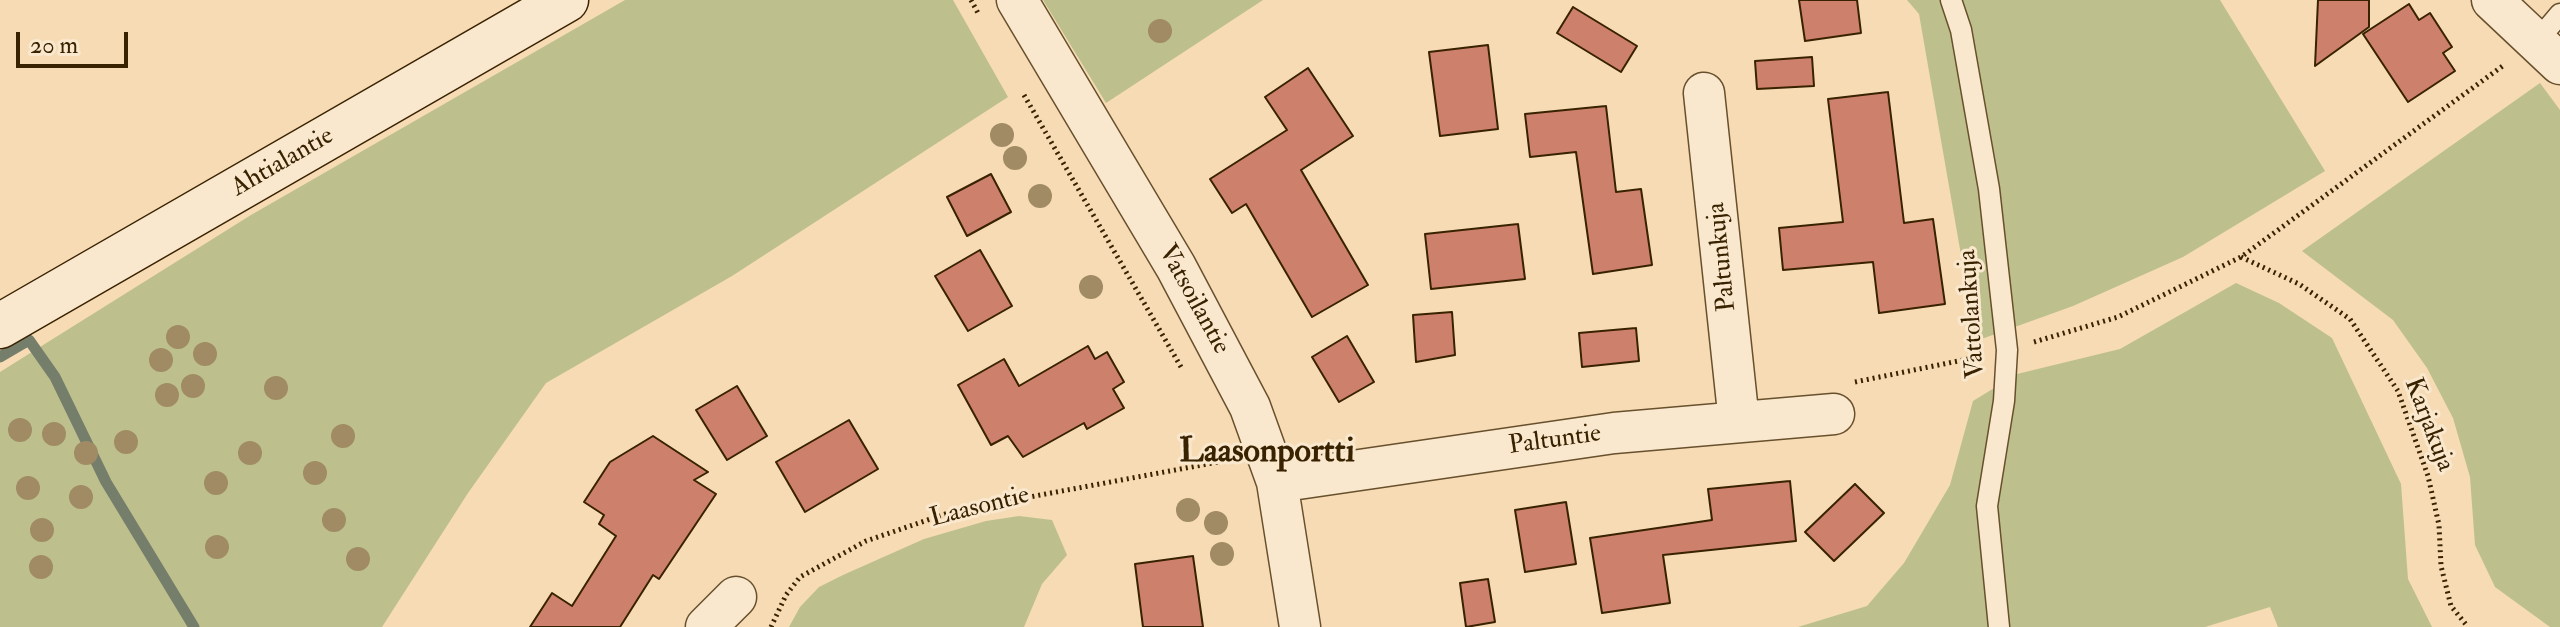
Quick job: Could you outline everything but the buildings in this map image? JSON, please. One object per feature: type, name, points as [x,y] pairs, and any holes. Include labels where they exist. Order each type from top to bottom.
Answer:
[{"type":"street","name":"Ahtialantie","points":[[0,326],[566,0]]},
{"type":"street","name":"Vatsoilantie","points":[[1017,0],[1227,360],[1250,407],[1277,482],[1300,627]]},
{"type":"street","points":[[2492,0],[2553,39]]},
{"type":"street","name":"Paltunkuja","points":[[1704,93],[1739,422]]},
{"type":"street","name":"Paltuntie","points":[[1277,482],[1614,433],[1834,414]]},
{"type":"street","points":[[706,627],[736,597]]},
{"type":"lane","name":"Vattolankuja","points":[[1951,0],[1961,30],[1989,189],[2007,350],[2004,401],[1987,506],[1999,627]]},
{"type":"path","points":[[971,0],[984,23]]},
{"type":"path","points":[[1880,379],[2007,350],[2118,317],[2241,257],[2553,39]]},
{"type":"path","points":[[1018,85],[1184,372]]},
{"type":"path","name":"Karjakuja","points":[[2241,257],[2299,284],[2350,319],[2398,391],[2428,476],[2439,525],[2441,566],[2451,606],[2468,627]]},
{"type":"path","points":[[1222,445],[1233,474]]},
{"type":"path","name":"Laasontie","points":[[771,627],[786,595],[800,577],[866,541],[954,511],[1227,460]]},
{"type":"green space","points":[[625,0],[953,0],[1008,97],[732,276],[546,383],[468,493],[382,627],[0,627],[0,372],[251,215]]},
{"type":"green space","points":[[1043,0],[1263,0],[1106,103]]},
{"type":"green space","points":[[1907,0],[2220,0],[2325,171],[2183,257],[2073,306],[1976,341],[1919,14]]},
{"type":"green space","points":[[2540,83],[2560,110],[2560,627],[2550,627],[2495,587],[2475,545],[2470,477],[2453,418],[2427,368],[2393,320],[2302,251]]},
{"type":"green space","points":[[2236,283],[2279,303],[2332,338],[2401,484],[2408,579],[2432,627],[2278,627],[2270,607],[2205,627],[1798,627],[1867,606],[1904,563],[1950,485],[1973,401],[2017,374],[2120,349]]},
{"type":"green space","points":[[1019,516],[1052,520],[1067,555],[1042,584],[1024,627],[789,627],[800,607],[819,587],[843,575],[924,539],[986,521]]},
{"type":"waterway","points":[[0,357],[29,340],[55,377],[106,482],[194,627]]},
{"type":"district","name":"Laasonportti","points":[[1267,454]]}]
